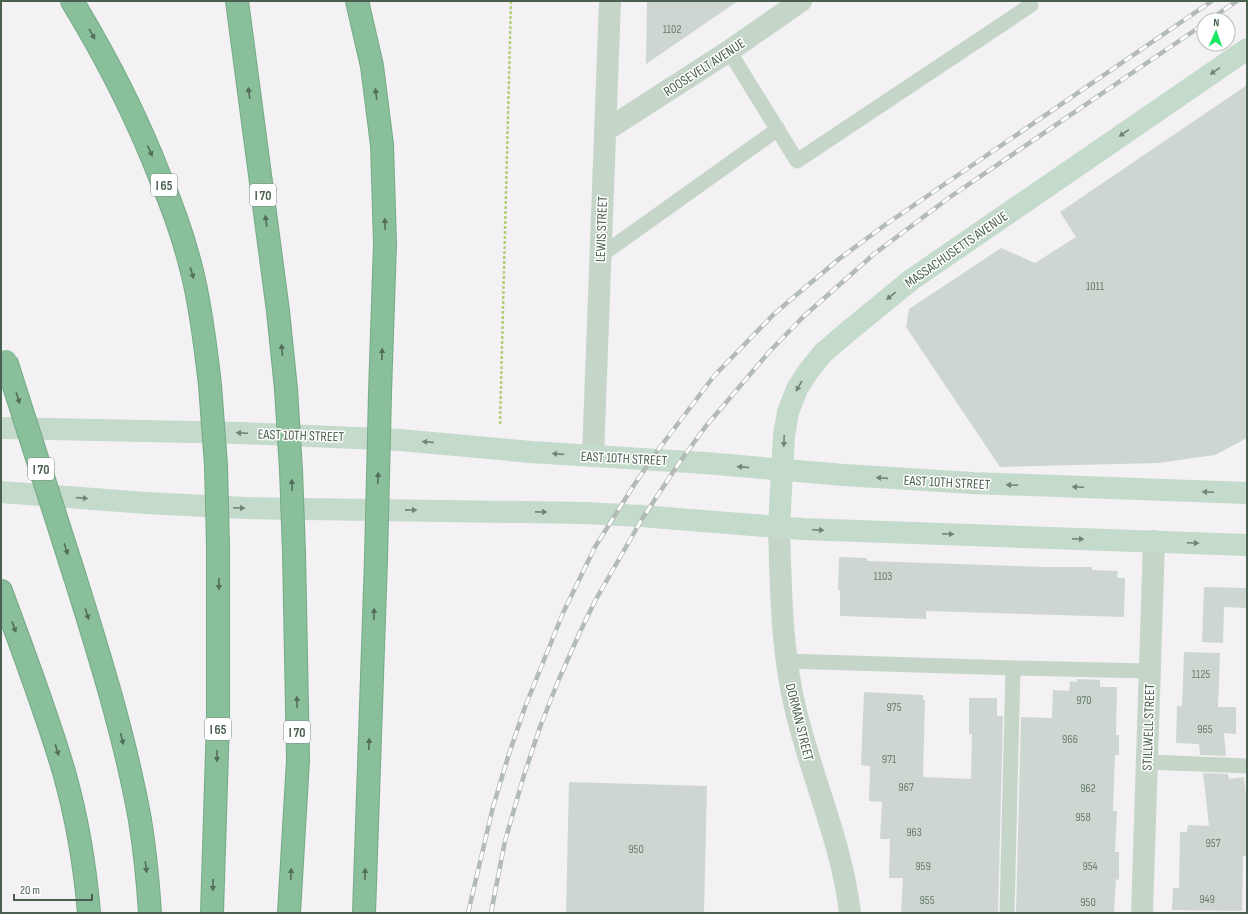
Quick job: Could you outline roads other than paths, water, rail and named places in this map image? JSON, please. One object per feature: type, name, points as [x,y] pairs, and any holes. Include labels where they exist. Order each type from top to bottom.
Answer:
[{"type":"highway","name":"I 65","points":[[72,1],[93,36],[124,94],[151,152],[176,217],[194,280],[205,341],[216,465],[218,545],[218,720],[212,913]]},
{"type":"highway","name":"I 70","points":[[236,1],[278,311],[286,389],[291,470],[298,760],[289,913]]},
{"type":"highway","points":[[357,1],[372,66],[382,145],[385,244],[364,913]]},
{"type":"highway","name":"I 70","points":[[4,354],[106,676],[140,820],[147,869],[150,913]]},
{"type":"highway","points":[[1,591],[47,717],[64,773],[78,828],[87,886],[89,913]]},
{"type":"main road","name":"MASSACHUSETTS AVENUE","points":[[779,527],[784,435],[788,412],[796,389],[823,354],[911,280],[1247,49]]},
{"type":"main road","name":"EAST 10TH STREET","points":[[1,428],[241,433],[400,440],[531,452],[705,463],[844,476],[973,483],[1247,493]]},
{"type":"main road","points":[[1,492],[146,503],[245,508],[633,515],[812,529],[1247,544]]},
{"type":"street","name":"LEWIS STREET","points":[[593,456],[610,1]]},
{"type":"street","name":"ROOSEVELT AVENUE","points":[[605,131],[729,51],[801,1]]},
{"type":"street","name":"DORMAN STREET","points":[[779,527],[783,626],[791,690],[808,757],[836,845],[848,897],[850,913]]},
{"type":"street","name":"STILLWELL STREET","points":[[1142,913],[1154,541]]},
{"type":"lane","points":[[729,51],[798,161],[1031,5],[1029,1]]},
{"type":"lane","points":[[600,256],[778,129]]},
{"type":"lane","points":[[787,661],[1150,671]]},
{"type":"lane","points":[[1007,913],[1013,668]]},
{"type":"lane","points":[[1147,762],[1247,766]]},
{"type":"railway","points":[[468,913],[493,807],[508,757],[525,707],[563,613],[595,547],[634,485],[658,450],[714,376],[774,314],[839,259],[885,225],[1212,1]]},
{"type":"railway","points":[[1221,12],[1237,1]]},
{"type":"railway","points":[[491,913],[505,841],[524,775],[540,727],[559,679],[595,601],[642,519],[679,463],[706,426],[770,351],[803,317],[874,254],[950,197],[1196,29]]}]
